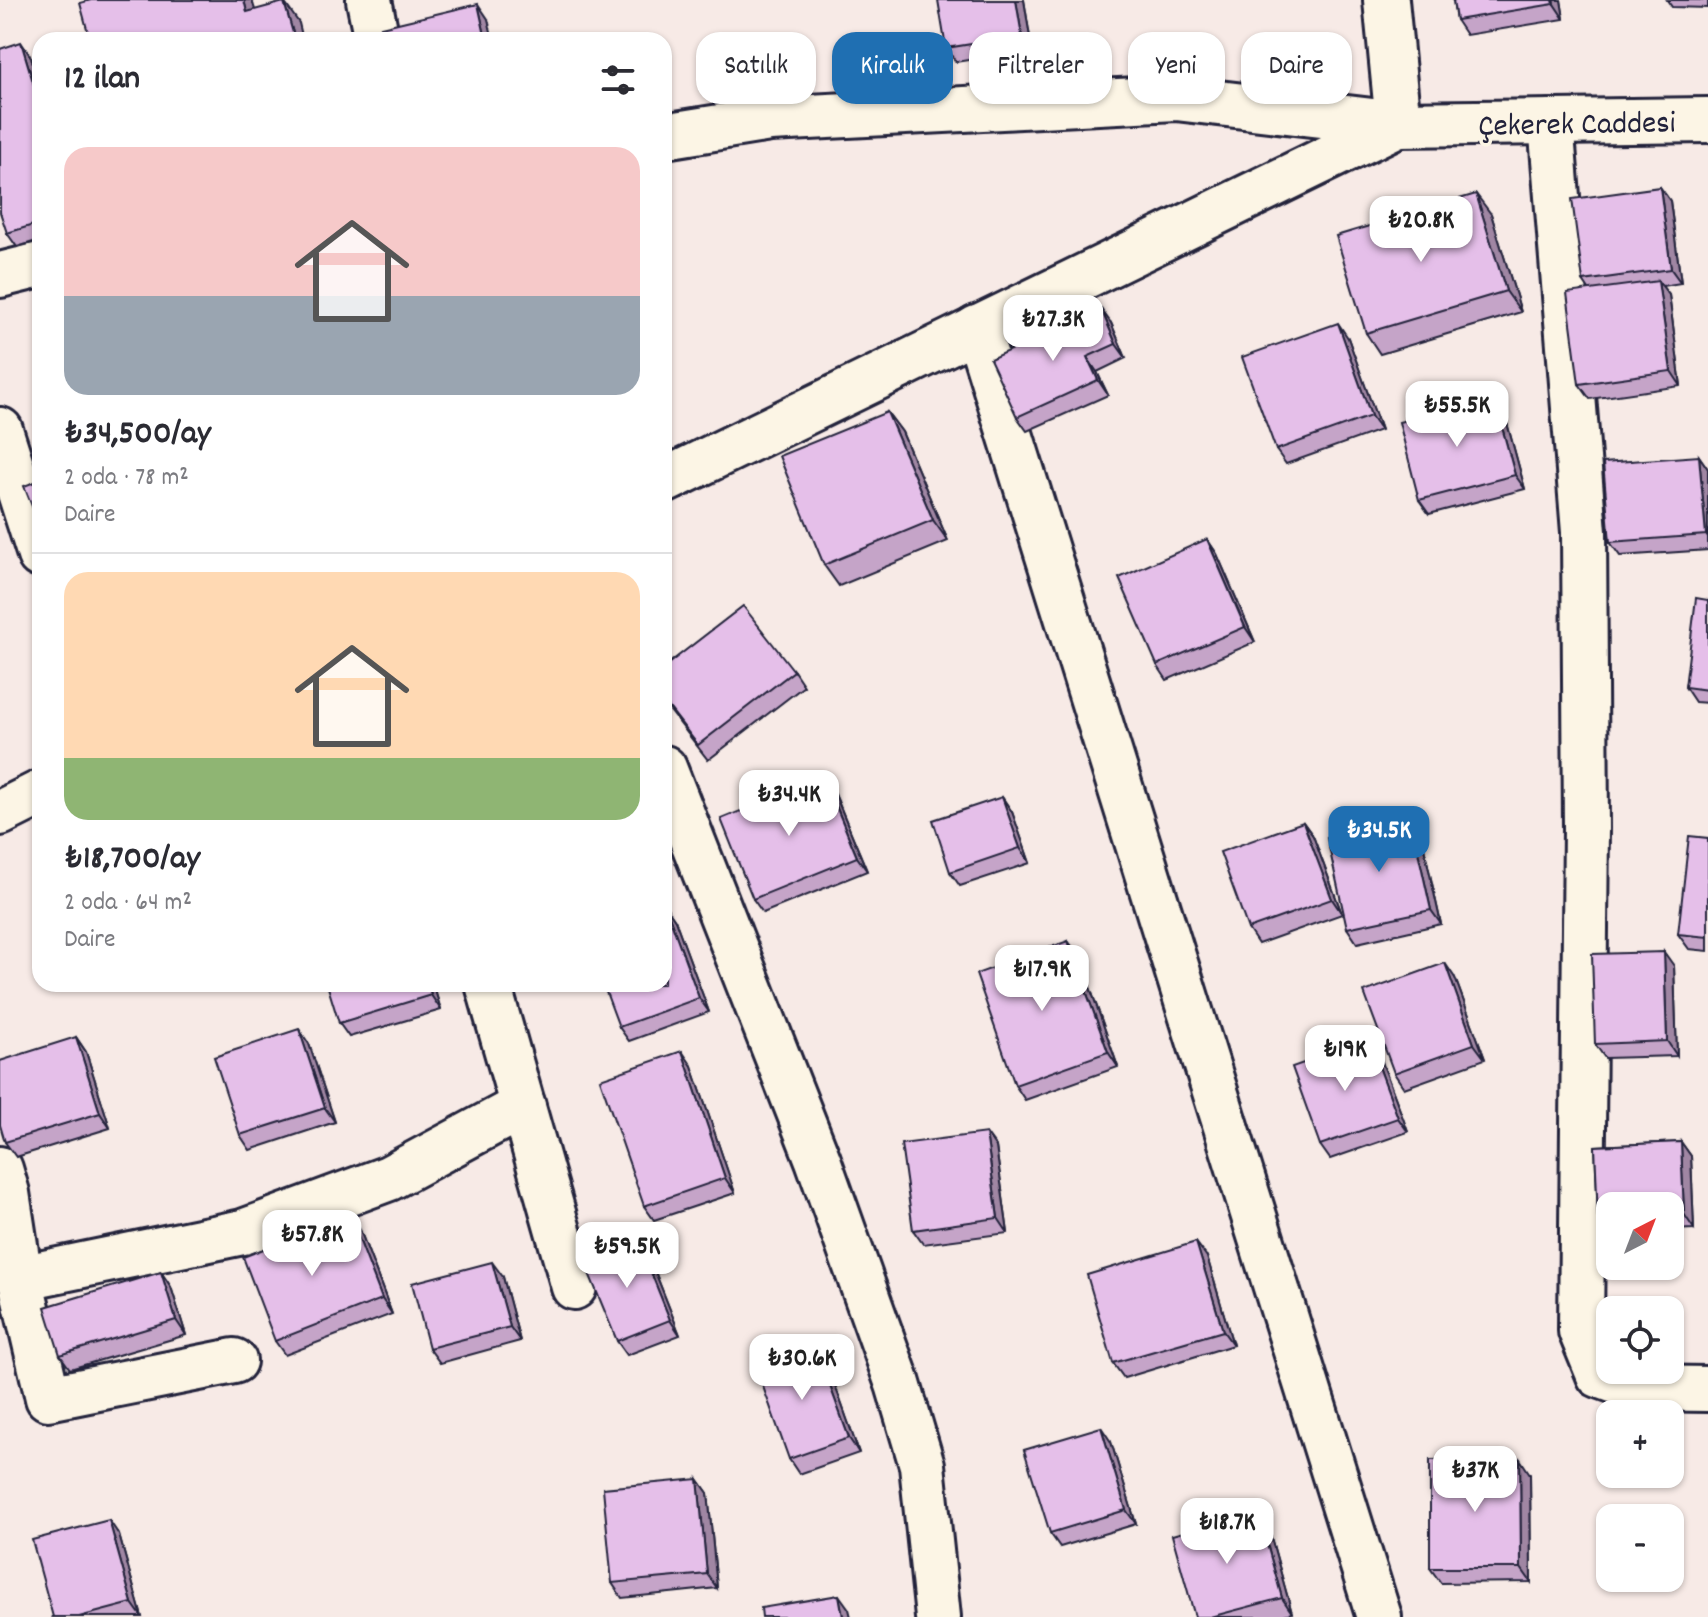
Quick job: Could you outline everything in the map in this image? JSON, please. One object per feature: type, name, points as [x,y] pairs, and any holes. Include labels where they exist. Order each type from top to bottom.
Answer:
[{"type":"street","points":[[369,0],[375,32]]},
{"type":"street","points":[[672,477],[1398,124],[1386,0]]},
{"type":"street","name":"Çekerek Caddesi","points":[[672,135],[770,119],[1176,98],[1398,124],[1708,120]]},
{"type":"street","points":[[1551,122],[1584,532],[1586,828],[1581,1331],[1599,1375],[1635,1388],[1708,1389]]},
{"type":"street","points":[[0,275],[32,267]]},
{"type":"street","points":[[977,328],[1379,1617]]},
{"type":"street","points":[[0,430],[32,530]]},
{"type":"street","points":[[672,788],[818,1160],[898,1384],[922,1465],[938,1617]]},
{"type":"street","points":[[0,813],[32,797]]},
{"type":"street","points":[[490,992],[574,1287]]},
{"type":"street","points":[[20,1278],[243,1232],[389,1178],[523,1106]]},
{"type":"street","points":[[0,1169],[7,1193],[20,1278],[48,1398],[234,1361]]},
{"type":"building","points":[[91,0],[244,0],[247,12],[284,2],[293,32],[88,32],[80,3]]},
{"type":"building","points":[[938,0],[1016,0],[1021,32],[969,32],[969,44],[953,47],[953,32],[943,32]]},
{"type":"building","points":[[1453,0],[1553,0],[1554,4],[1456,20]]},
{"type":"building","points":[[478,4],[484,32],[383,32],[381,27]]},
{"type":"building","points":[[21,42],[32,78],[32,225],[7,233],[0,212],[0,49]]},
{"type":"building","points":[[1660,187],[1671,269],[1583,281],[1572,199]]},
{"type":"building","points":[[1476,194],[1506,291],[1366,333],[1336,236]]},
{"type":"building","points":[[1658,281],[1671,371],[1579,384],[1567,293]]},
{"type":"building","points":[[1101,309],[1116,344],[1087,357],[1098,380],[1017,417],[990,359]]},
{"type":"building","points":[[1338,323],[1371,416],[1276,450],[1242,357]]},
{"type":"building","points":[[1494,398],[1515,475],[1419,500],[1399,422]]},
{"type":"building","points":[[887,412],[933,520],[824,565],[779,456]]},
{"type":"building","points":[[1699,456],[1706,535],[1610,542],[1603,463]]},
{"type":"building","points":[[32,483],[32,506],[24,486]]},
{"type":"building","points":[[1207,539],[1245,627],[1157,665],[1119,578]]},
{"type":"building","points":[[1696,598],[1708,600],[1708,690],[1685,687]]},
{"type":"building","points":[[743,606],[794,671],[698,745],[672,711],[672,661]]},
{"type":"building","points":[[824,777],[857,857],[753,899],[721,819]]},
{"type":"building","points":[[1002,797],[1020,848],[950,872],[933,820]]},
{"type":"building","points":[[1411,820],[1431,910],[1347,928],[1327,838]]},
{"type":"building","points":[[1303,822],[1332,899],[1248,929],[1220,852]]},
{"type":"building","points":[[1689,836],[1708,838],[1708,937],[1678,934]]},
{"type":"building","points":[[672,924],[699,998],[619,1027],[606,992],[672,992]]},
{"type":"building","points":[[1068,941],[1108,1052],[1015,1085],[976,974]]},
{"type":"building","points":[[1664,952],[1667,1041],[1595,1044],[1592,954]]},
{"type":"building","points":[[1445,963],[1474,1044],[1394,1073],[1364,992]]},
{"type":"building","points":[[329,992],[430,992],[431,995],[339,1023]]},
{"type":"building","points":[[299,1029],[325,1108],[240,1135],[214,1057]]},
{"type":"building","points":[[76,1037],[100,1113],[5,1142],[0,1125],[0,1061]]},
{"type":"building","points":[[1369,1040],[1398,1118],[1320,1145],[1292,1067]]},
{"type":"building","points":[[682,1051],[725,1178],[644,1206],[600,1079]]},
{"type":"building","points":[[986,1133],[998,1218],[913,1230],[901,1144]]},
{"type":"building","points":[[1681,1142],[1683,1192],[1597,1192],[1595,1146]]},
{"type":"building","points":[[350,1216],[382,1299],[275,1341],[243,1257]]},
{"type":"building","points":[[638,1240],[670,1320],[617,1341],[584,1261]]},
{"type":"building","points":[[1196,1242],[1223,1331],[1113,1363],[1087,1275]]},
{"type":"building","points":[[492,1262],[510,1327],[429,1348],[412,1283]]},
{"type":"building","points":[[161,1272],[176,1320],[60,1355],[45,1307]]},
{"type":"building","points":[[815,1345],[849,1438],[789,1459],[756,1367]]},
{"type":"building","points":[[1101,1427],[1126,1510],[1050,1533],[1024,1450]]},
{"type":"building","points":[[1520,1459],[1521,1568],[1430,1568],[1430,1460]]},
{"type":"building","points":[[698,1479],[707,1574],[612,1583],[603,1488]]},
{"type":"building","points":[[1258,1512],[1282,1598],[1210,1617],[1195,1617],[1172,1535]]},
{"type":"building","points":[[109,1520],[132,1603],[79,1617],[53,1617],[32,1540]]},
{"type":"building","points":[[839,1595],[843,1617],[762,1617],[761,1608]]}]
